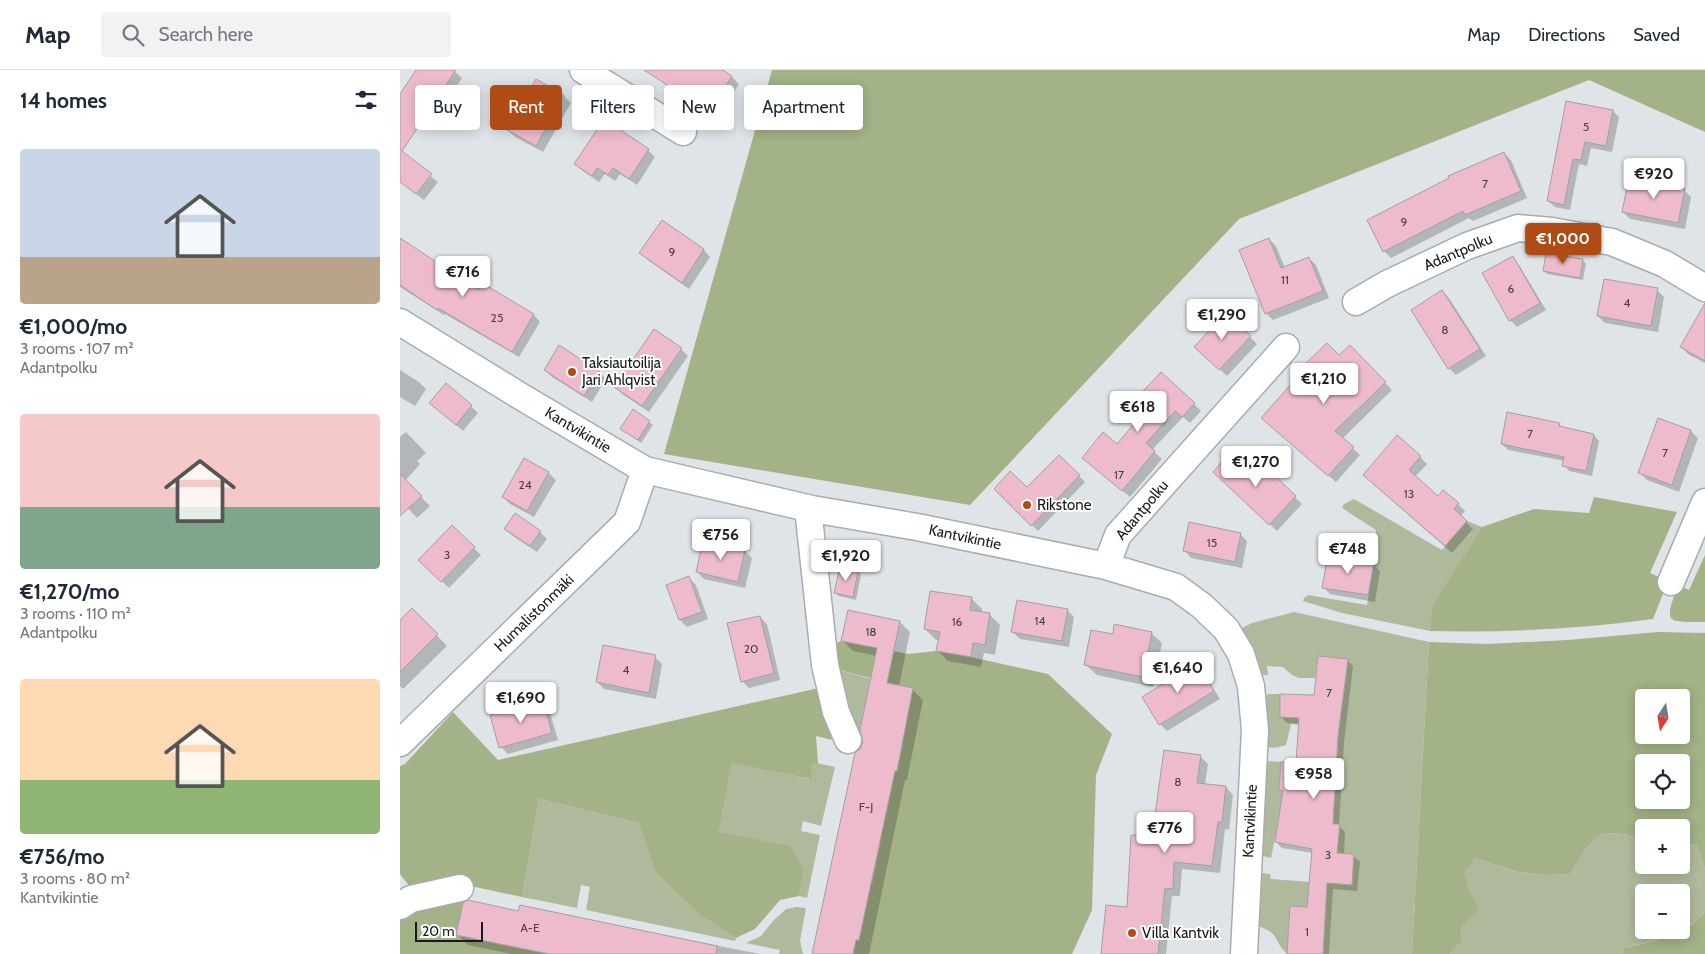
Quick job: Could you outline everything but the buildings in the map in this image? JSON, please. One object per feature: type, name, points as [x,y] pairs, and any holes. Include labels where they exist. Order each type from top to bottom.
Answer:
[{"type":"street","points":[[583,70],[683,132]]},
{"type":"street","name":"Adantpolku","points":[[1356,302],[1387,284],[1467,246],[1518,228],[1552,231],[1612,242],[1666,264],[1705,288]]},
{"type":"street","name":"Kantvikintie","points":[[400,322],[645,470],[808,508],[917,527],[1106,566],[1176,587],[1202,606],[1226,629],[1241,654],[1251,686],[1255,730],[1244,954]]},
{"type":"street","name":"Adantpolku","points":[[1106,566],[1118,535],[1286,348]]},
{"type":"street","name":"Humalistonmäki","points":[[400,743],[627,522],[645,470]]},
{"type":"street","points":[[1671,582],[1705,502]]},
{"type":"street","points":[[808,508],[815,589],[825,665],[836,712],[848,740]]},
{"type":"street","points":[[400,906],[411,899],[460,888]]},
{"type":"green space","points":[[772,70],[1705,70],[1705,132],[1589,80],[1239,219],[970,505],[664,454],[755,130],[863,130],[863,85],[768,85]]},
{"type":"green space","points":[[1594,497],[1677,512],[1650,573],[1668,581],[1653,619],[1542,630],[1430,631],[1433,605],[1482,527],[1534,509],[1589,513]]},
{"type":"green space","points":[[1354,499],[1442,550],[1467,521],[1482,527],[1434,605],[1430,631],[1342,613],[1303,601],[1308,595],[1367,605],[1374,562],[1376,530],[1342,508],[1344,504]]},
{"type":"green space","points":[[1705,555],[1705,622],[1675,621],[1671,618],[1670,614],[1678,585],[1689,590]]},
{"type":"green space","points":[[1294,612],[1429,642],[1412,954],[1323,954],[1326,908],[1290,906],[1287,954],[1272,934],[1254,925],[1258,875],[1262,873],[1270,874],[1271,879],[1352,885],[1337,853],[1339,825],[1314,822],[1281,807],[1271,858],[1259,855],[1265,761],[1281,762],[1279,790],[1335,793],[1339,728],[1291,724],[1286,745],[1275,748],[1268,747],[1265,745],[1265,698],[1268,694],[1280,694],[1280,717],[1302,718],[1312,707],[1342,710],[1348,659],[1318,656],[1315,678],[1299,678],[1283,667],[1267,666],[1268,675],[1262,675],[1258,673],[1236,631],[1252,623]]},
{"type":"green space","points":[[1658,632],[1705,633],[1705,869],[1696,844],[1690,844],[1690,819],[1635,819],[1635,838],[1625,834],[1603,833],[1587,847],[1570,874],[1547,875],[1518,872],[1475,858],[1464,872],[1470,892],[1479,908],[1461,928],[1461,942],[1450,954],[1412,954],[1429,642],[1488,644],[1568,640]]},
{"type":"green space","points":[[841,641],[908,654],[936,651],[1048,674],[1112,734],[1096,775],[1092,910],[1072,954],[853,954],[856,940],[859,940],[865,913],[862,912],[868,883],[872,883],[880,844],[876,843],[879,826],[883,827],[892,787],[887,785],[890,770],[897,771],[903,744],[896,742],[907,719],[913,689],[835,669],[831,646]]},
{"type":"green space","points":[[835,669],[871,679],[859,733],[847,717]]},
{"type":"green space","points":[[819,688],[822,712],[832,740],[816,736],[818,764],[812,763],[811,779],[732,763],[719,832],[790,846],[804,870],[799,896],[780,900],[755,929],[736,938],[701,916],[656,872],[639,823],[539,799],[522,897],[457,883],[413,891],[400,874],[400,766],[405,764],[453,712],[498,760]]},
{"type":"green space","points":[[732,762],[810,779],[812,762],[835,767],[821,826],[803,821],[801,831],[820,835],[807,898],[799,896],[804,870],[719,832]]},
{"type":"green space","points":[[539,799],[639,823],[657,872],[701,916],[736,938],[735,941],[586,910],[590,887],[581,885],[577,908],[522,897]]},
{"type":"green space","points":[[1603,833],[1625,834],[1635,838],[1635,874],[1690,874],[1690,844],[1696,844],[1705,869],[1705,912],[1698,920],[1690,925],[1690,884],[1635,884],[1635,939],[1662,939],[1624,948],[1623,954],[1450,954],[1461,942],[1461,928],[1478,908],[1463,872],[1475,858],[1518,872],[1547,875],[1570,874],[1587,847]]},
{"type":"green space","points":[[464,900],[458,936],[549,954],[400,954],[400,910]]},
{"type":"green space","points":[[806,908],[800,941],[803,954],[779,954],[780,950],[746,943],[761,936],[786,909]]},
{"type":"green space","points":[[1705,912],[1705,954],[1623,954],[1624,948],[1661,939],[1690,939],[1690,925]]},
{"type":"place","name":"Taksiautoilija Jari Ahlqvist","points":[[572,372]]},
{"type":"place","name":"Rikstone","points":[[1027,505]]},
{"type":"place","name":"Villa Kantvik","points":[[1132,933]]}]
